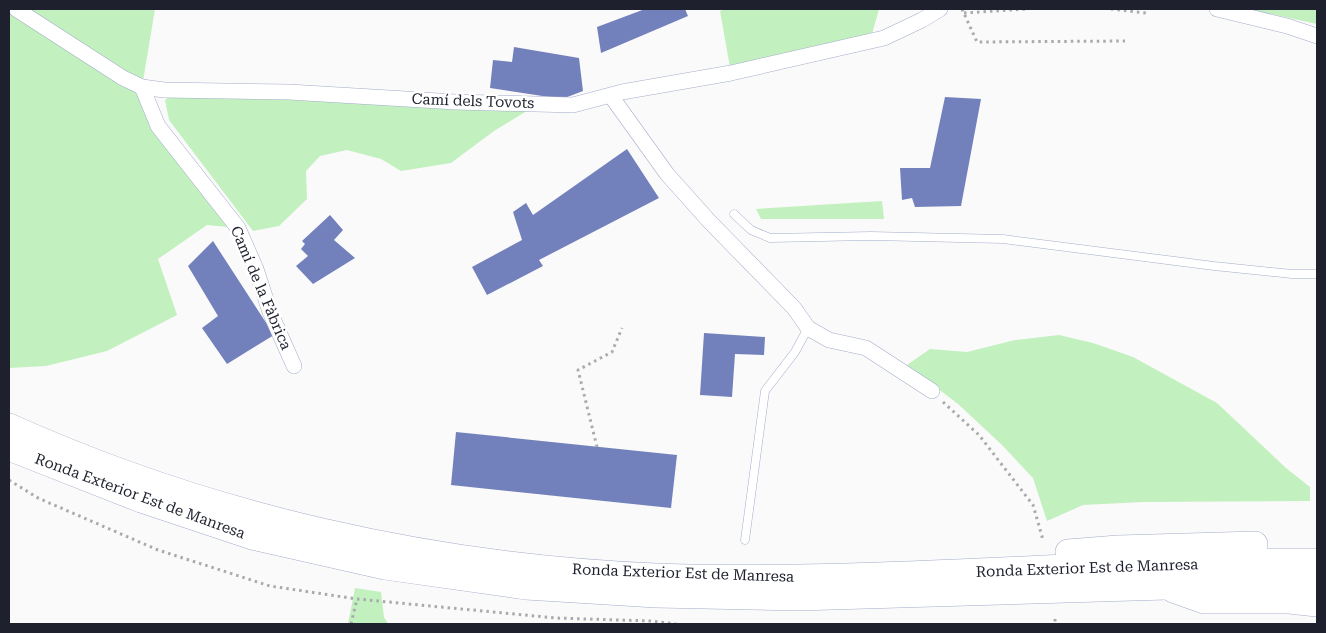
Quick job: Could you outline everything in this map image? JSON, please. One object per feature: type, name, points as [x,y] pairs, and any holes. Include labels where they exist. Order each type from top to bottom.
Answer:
[{"type":"highway","name":"Ronda Exterior Est de Manresa","points":[[9,426],[67,452],[166,487],[256,514],[422,552],[529,567],[656,576],[797,577],[934,574],[1255,560],[1317,561]]},
{"type":"highway","name":"Ronda Exterior Est de Manresa","points":[[9,448],[141,500],[252,537],[384,567],[526,587],[656,595],[798,598],[1166,587],[1255,580],[1317,582]]},
{"type":"highway","points":[[934,574],[1022,556],[1118,548],[1240,544],[1317,545]]},
{"type":"highway","points":[[1166,587],[1204,601],[1289,601],[1317,604]]},
{"type":"street","name":"Camí dels Tovots","points":[[16,9],[123,78],[142,87],[164,90],[289,92],[456,102],[538,104],[574,104],[622,92],[731,73],[884,38],[940,9]]},
{"type":"street","points":[[1217,9],[1286,26],[1317,36]]},
{"type":"street","name":"Camí de la Fàbrica","points":[[142,87],[158,126],[238,228],[256,269],[270,312],[294,366]]},
{"type":"street","points":[[611,96],[667,174],[709,221],[794,308],[808,328],[829,340],[866,348],[932,391]]},
{"type":"lane","points":[[734,214],[751,230],[770,238],[880,236],[1003,239],[1214,266],[1292,274],[1317,274]]},
{"type":"lane","points":[[745,540],[765,391],[795,352],[808,328]]},
{"type":"path","points":[[962,9],[978,42],[1125,41]]},
{"type":"path","points":[[964,14],[1027,9]]},
{"type":"path","points":[[1111,9],[1146,13]]},
{"type":"path","points":[[597,447],[578,370],[612,352],[622,328]]},
{"type":"path","points":[[932,391],[979,435],[1033,505],[1043,540]]},
{"type":"path","points":[[9,480],[38,498],[158,550],[270,586],[357,599],[556,618],[650,621],[676,624]]},
{"type":"path","points":[[351,624],[357,599]]},
{"type":"path","points":[[1055,619],[1055,624]]},
{"type":"green space","points":[[9,9],[155,9],[142,87],[158,126],[238,228],[207,225],[158,259],[177,315],[107,351],[46,366],[9,368]]},
{"type":"green space","points":[[725,9],[879,9],[870,41],[731,73],[720,11]]},
{"type":"green space","points":[[1249,9],[1317,9],[1317,24]]},
{"type":"green space","points":[[178,90],[538,104],[494,131],[451,163],[401,171],[381,159],[347,150],[320,156],[306,171],[307,199],[279,226],[253,231],[169,120],[165,100]]},
{"type":"green space","points":[[882,201],[884,219],[761,219],[756,209]]},
{"type":"green space","points":[[1059,335],[1093,343],[1133,357],[1217,403],[1286,468],[1310,487],[1310,501],[1143,502],[1083,505],[1047,521],[1033,478],[1002,445],[958,404],[907,365],[930,349],[967,352],[1015,340]]},
{"type":"green space","points":[[355,588],[381,592],[384,617],[388,624],[348,624]]},
{"type":"building","points":[[645,9],[685,9],[688,16],[601,53],[597,27]]},
{"type":"building","points":[[514,47],[579,58],[583,91],[562,99],[490,88],[493,60],[512,62]]},
{"type":"building","points":[[945,97],[981,99],[961,206],[915,207],[912,198],[902,200],[900,168],[930,168]]},
{"type":"building","points":[[627,149],[659,198],[539,260],[543,266],[487,295],[472,267],[522,240],[513,212],[526,203],[533,215]]},
{"type":"building","points":[[330,215],[343,230],[334,240],[355,258],[313,284],[296,266],[308,256],[301,249],[305,244],[302,241]]},
{"type":"building","points":[[213,241],[274,335],[227,364],[202,328],[218,316],[188,266]]},
{"type":"building","points":[[704,333],[765,337],[764,355],[735,354],[732,397],[700,395]]},
{"type":"building","points":[[456,432],[677,455],[671,508],[451,485]]}]
